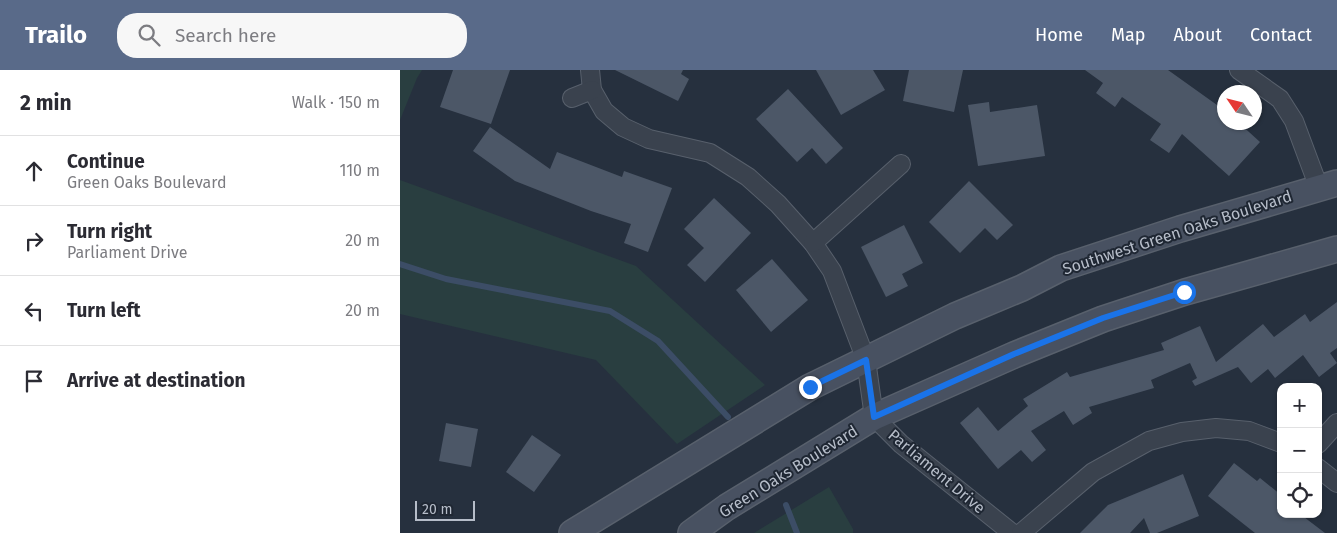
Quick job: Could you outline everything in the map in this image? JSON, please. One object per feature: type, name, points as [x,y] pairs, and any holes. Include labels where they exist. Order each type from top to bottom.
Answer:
[{"type":"main road","name":"Southwest Green Oaks Boulevard","points":[[572,533],[694,460],[810,387],[955,316],[1022,288],[1061,268],[1135,243],[1328,185]]},
{"type":"main road","name":"Green Oaks Boulevard","points":[[691,533],[727,507],[874,417],[1014,354],[1103,318],[1184,292],[1337,249]]},
{"type":"street","points":[[572,98],[592,90],[590,70]]},
{"type":"street","points":[[1239,70],[1280,99],[1294,121],[1328,185]]},
{"type":"street","name":"Parliament Drive","points":[[592,90],[604,111],[624,127],[649,139],[710,153],[748,177],[778,204],[813,243],[832,271],[866,360],[874,417],[900,444],[1012,533]]},
{"type":"street","points":[[813,243],[900,164]]},
{"type":"street","points":[[1322,440],[1337,423]]},
{"type":"street","points":[[1021,533],[1093,472],[1149,441],[1182,432],[1216,428],[1249,431],[1277,442]]},
{"type":"street","points":[[1322,471],[1337,482]]},
{"type":"green space","points":[[400,70],[422,70],[400,120]]},
{"type":"green space","points":[[400,180],[636,266],[765,385],[677,444],[596,360],[400,314]]},
{"type":"green space","points":[[829,487],[853,529],[853,533],[754,533]]},
{"type":"building","points":[[453,70],[510,70],[491,124],[440,107]]},
{"type":"building","points":[[615,70],[683,70],[681,74],[689,79],[678,101]]},
{"type":"building","points":[[816,70],[873,70],[885,90],[841,115]]},
{"type":"building","points":[[909,70],[963,70],[954,112],[903,101]]},
{"type":"building","points":[[1085,70],[1168,70],[1217,105],[1217,130],[1247,130],[1260,142],[1229,176],[1182,134],[1169,153],[1150,140],[1161,124],[1122,97],[1115,107],[1096,93],[1103,83]]},
{"type":"building","points":[[788,89],[843,148],[826,164],[812,148],[797,162],[756,119]]},
{"type":"building","points":[[989,102],[990,112],[1037,105],[1045,156],[978,166],[968,105]]},
{"type":"building","points":[[490,127],[550,169],[557,152],[622,177],[624,171],[672,188],[648,252],[624,243],[631,224],[591,211],[515,181],[473,151]]},
{"type":"building","points":[[969,181],[1013,225],[997,240],[985,228],[960,253],[929,222]]},
{"type":"building","points":[[714,198],[751,233],[705,282],[687,265],[704,248],[684,229]]},
{"type":"building","points":[[904,225],[923,263],[902,274],[908,286],[886,297],[861,247]]},
{"type":"building","points":[[772,259],[808,300],[771,332],[736,290]]},
{"type":"building","points":[[1337,302],[1337,348],[1330,353],[1337,363],[1319,377],[1303,355],[1275,378],[1268,369],[1251,383],[1238,367],[1195,386],[1192,381],[1197,378],[1190,363],[1151,380],[1154,388],[1089,407],[1092,413],[1073,425],[1064,411],[1031,431],[1046,450],[1032,462],[1021,450],[998,469],[960,423],[978,407],[998,431],[1028,406],[1023,399],[1067,372],[1070,377],[1164,350],[1161,343],[1200,326],[1216,362],[1263,324],[1274,337],[1305,314],[1310,322]]},
{"type":"building","points":[[446,423],[478,429],[471,467],[439,461]]},
{"type":"building","points":[[532,435],[561,455],[534,492],[506,472]]},
{"type":"building","points":[[1234,463],[1257,481],[1260,478],[1277,492],[1277,518],[1305,518],[1325,533],[1255,533],[1208,496]]},
{"type":"building","points":[[1183,474],[1199,516],[1157,533],[1150,533],[1144,518],[1130,533],[1080,533],[1108,505]]},
{"type":"waterway","points":[[400,264],[446,279],[610,311],[658,341],[728,417]]},
{"type":"waterway","points":[[786,505],[797,533]]},
{"type":"route","points":[[810,387],[866,360],[874,417],[1014,354],[1103,318],[1184,292]]}]
